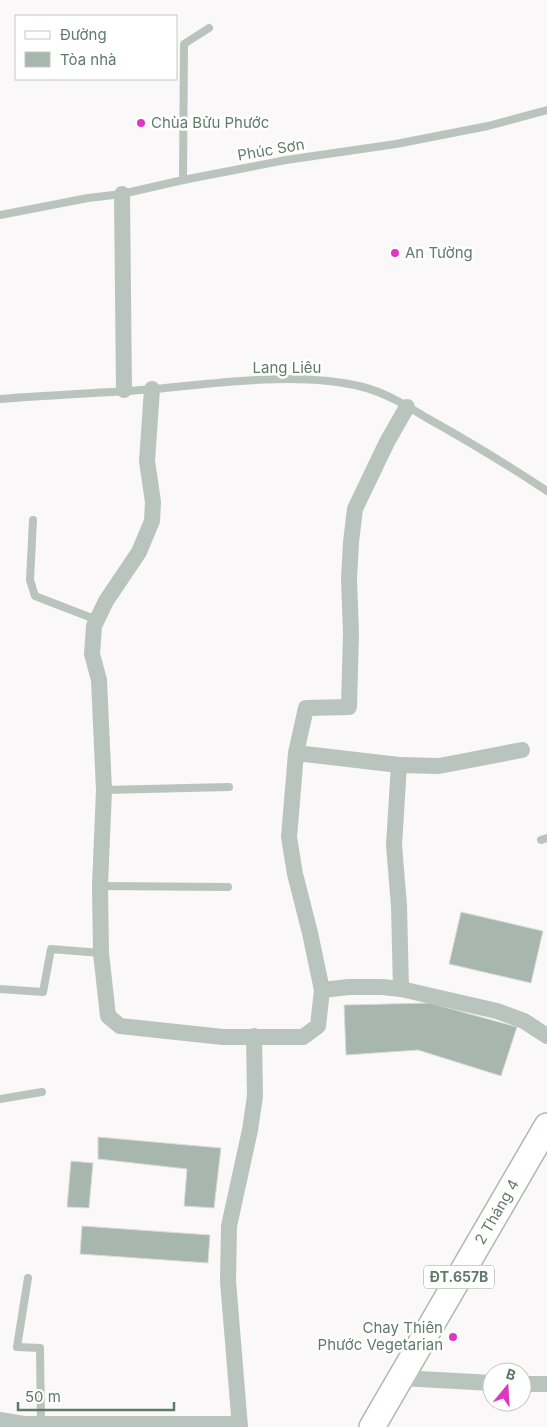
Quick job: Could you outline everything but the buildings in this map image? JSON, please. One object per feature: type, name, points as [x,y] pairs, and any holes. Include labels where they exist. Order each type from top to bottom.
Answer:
[{"type":"main road","name":"2 Tháng 4","points":[[372,1427],[547,1126]]},
{"type":"street","points":[[122,194],[124,390]]},
{"type":"street","points":[[152,389],[147,461],[153,502],[152,522],[139,552],[106,601],[94,626],[92,654],[99,680],[104,790],[100,886],[101,953],[108,1016],[120,1026],[222,1037],[303,1037],[318,1026],[322,990],[310,933],[294,874],[288,837],[296,753],[306,708],[349,707],[351,632],[349,580],[355,509],[387,442],[407,407]]},
{"type":"street","points":[[296,753],[399,765],[439,766],[522,750]]},
{"type":"street","points":[[399,765],[394,845],[399,906],[401,989]]},
{"type":"street","points":[[322,990],[349,987],[401,989],[497,1011],[524,1021],[547,1036]]},
{"type":"street","points":[[0,1420],[24,1424],[239,1425],[228,1281],[229,1226],[247,1147],[254,1105],[254,1036]]},
{"type":"street","points":[[401,1378],[482,1382]]},
{"type":"street","points":[[532,1384],[547,1384]]},
{"type":"lane","points":[[183,180],[184,44],[209,28]]},
{"type":"lane","name":"Phúc Sơn","points":[[0,215],[88,198],[122,194],[286,160],[396,144],[488,126],[547,110]]},
{"type":"lane","name":"Lang Liêu","points":[[0,399],[228,382],[309,380],[363,387],[407,407],[497,458],[547,491]]},
{"type":"lane","points":[[33,520],[30,580],[35,596],[97,620]]},
{"type":"lane","points":[[104,790],[229,786]]},
{"type":"lane","points":[[100,886],[228,887]]},
{"type":"lane","points":[[0,989],[43,992],[51,949],[101,953]]},
{"type":"lane","points":[[0,1099],[42,1092]]},
{"type":"lane","points":[[28,1278],[16,1347],[40,1348],[42,1424]]},
{"type":"place","name":"Chùa Bửu Phước","points":[[141,123]]},
{"type":"place","name":"An Tường","points":[[395,253]]},
{"type":"place","name":"Chay Thiên Phước Vegetarian","points":[[453,1337]]}]
